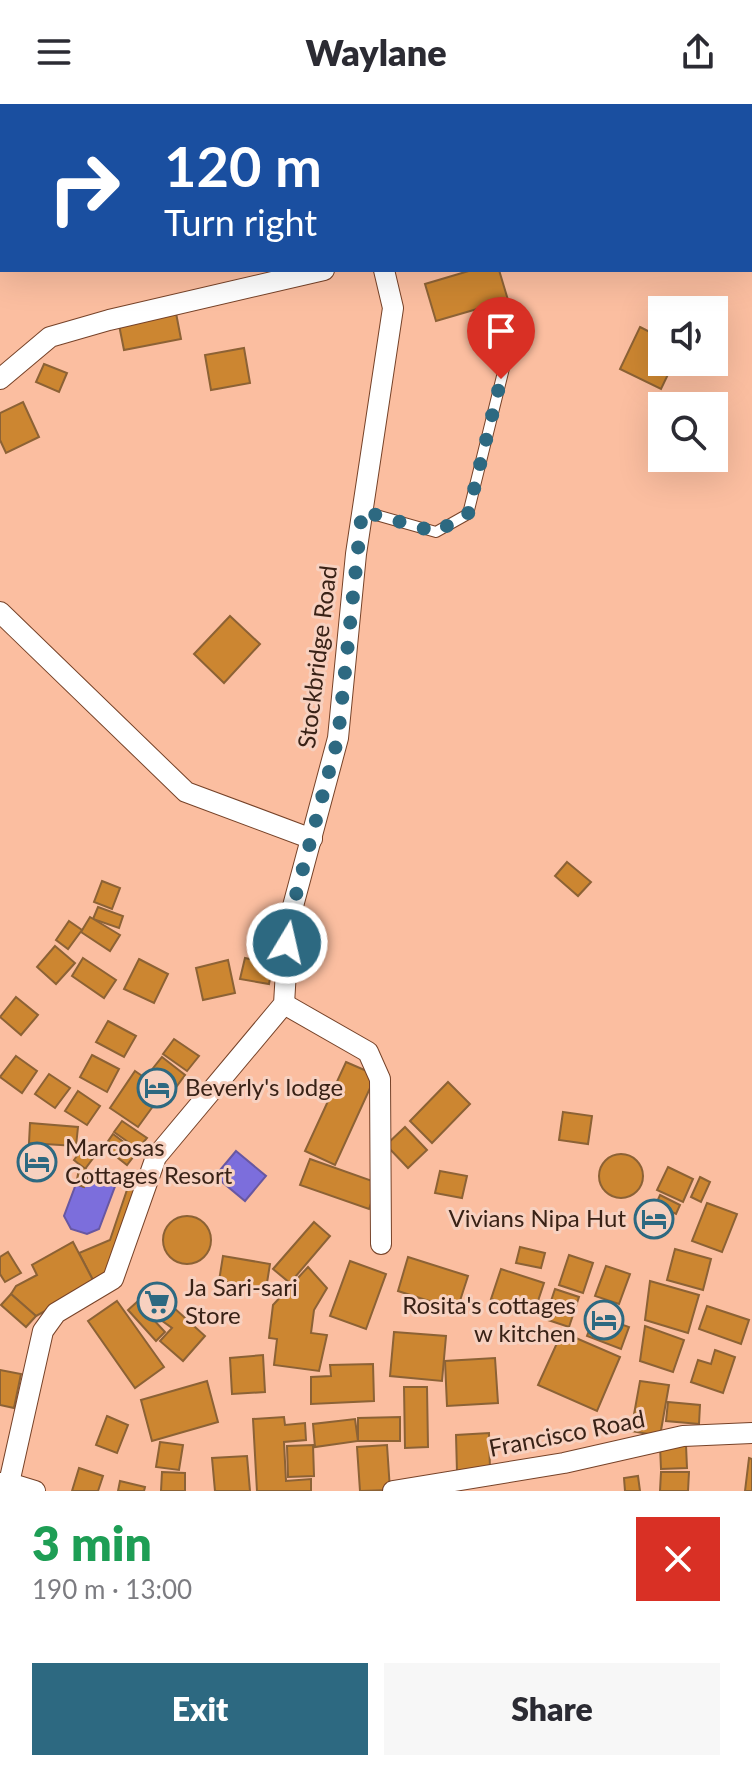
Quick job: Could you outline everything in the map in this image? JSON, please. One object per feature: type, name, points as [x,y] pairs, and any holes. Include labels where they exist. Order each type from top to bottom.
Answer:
[{"type":"street","points":[[0,379],[50,337],[109,320],[315,272]]},
{"type":"street","name":"Stockbridge Road","points":[[284,1004],[289,921],[338,738],[362,511],[393,308],[384,272]]},
{"type":"street","points":[[0,612],[186,792],[312,839]]},
{"type":"street","points":[[35,1491],[5,1483],[43,1331],[56,1313],[113,1279],[156,1157],[284,1004],[368,1052],[380,1079],[381,1244]]},
{"type":"street","name":"Francisco Road","points":[[393,1491],[564,1463],[683,1436],[752,1433]]},
{"type":"lane","points":[[362,511],[436,532],[468,514],[508,352]]},
{"type":"shaded area","points":[[236,1151],[266,1176],[245,1201],[215,1176]]},
{"type":"shaded area","points":[[90,1172],[117,1181],[99,1229],[87,1234],[71,1229],[64,1216],[76,1184],[84,1187]]},
{"type":"building","points":[[465,272],[500,272],[508,300],[436,321],[425,284]]},
{"type":"building","points":[[176,313],[181,339],[124,350],[119,325]]},
{"type":"building","points":[[640,327],[648,331],[648,376],[667,376],[661,389],[620,369]]},
{"type":"building","points":[[244,348],[250,383],[211,390],[205,355]]},
{"type":"building","points":[[44,364],[67,373],[59,392],[36,382]]},
{"type":"building","points":[[23,402],[39,437],[6,453],[0,440],[0,413]]},
{"type":"building","points":[[230,616],[260,644],[224,683],[194,654]]},
{"type":"building","points":[[567,862],[591,882],[578,896],[555,876]]},
{"type":"building","points":[[102,881],[120,888],[112,909],[94,902]]},
{"type":"building","points":[[98,907],[123,916],[119,928],[93,919]]},
{"type":"building","points":[[90,917],[120,935],[110,951],[81,932]]},
{"type":"building","points":[[69,921],[82,930],[68,949],[56,940]]},
{"type":"building","points":[[55,946],[75,963],[56,984],[37,967]]},
{"type":"building","points":[[83,958],[116,980],[104,998],[72,976]]},
{"type":"building","points":[[245,958],[273,964],[269,984],[240,979]]},
{"type":"building","points":[[139,959],[168,974],[154,1003],[124,989]]},
{"type":"building","points":[[228,960],[235,993],[203,1000],[196,968]]},
{"type":"building","points":[[16,997],[38,1015],[21,1035],[0,1017]]},
{"type":"building","points":[[108,1021],[136,1036],[124,1057],[96,1042]]},
{"type":"building","points":[[174,1039],[199,1056],[187,1071],[163,1054]]},
{"type":"building","points":[[92,1055],[119,1069],[107,1092],[80,1077]]},
{"type":"building","points":[[16,1056],[37,1071],[22,1093],[0,1077]]},
{"type":"building","points":[[162,1057],[185,1075],[174,1090],[150,1072]]},
{"type":"building","points":[[346,1062],[376,1075],[335,1165],[305,1151]]},
{"type":"building","points":[[135,1071],[164,1091],[138,1127],[110,1108]]},
{"type":"building","points":[[49,1074],[70,1088],[55,1108],[35,1094]]},
{"type":"building","points":[[448,1082],[470,1104],[432,1143],[410,1121]]},
{"type":"building","points":[[78,1091],[100,1106],[87,1125],[65,1111]]},
{"type":"building","points":[[563,1112],[592,1116],[588,1144],[559,1140]]},
{"type":"building","points":[[122,1121],[147,1138],[138,1149],[114,1132]]},
{"type":"building","points":[[30,1123],[78,1127],[76,1146],[29,1143]]},
{"type":"building","points":[[405,1127],[427,1150],[408,1168],[386,1145]]},
{"type":"building","points":[[113,1134],[137,1152],[127,1165],[104,1147]]},
{"type":"building","points":[[82,1149],[94,1157],[85,1169],[74,1160]]},
{"type":"building","points":[[621,1154],[637,1160],[643,1176],[637,1192],[621,1198],[605,1192],[599,1176],[605,1160]]},
{"type":"building","points":[[310,1159],[378,1183],[369,1209],[300,1185]]},
{"type":"building","points":[[80,1165],[90,1172],[84,1187],[76,1184]]},
{"type":"building","points":[[668,1167],[693,1179],[683,1202],[657,1190]]},
{"type":"building","points":[[440,1171],[467,1176],[462,1198],[435,1193]]},
{"type":"building","points":[[700,1177],[710,1182],[701,1202],[691,1197]]},
{"type":"building","points":[[130,1181],[141,1185],[110,1275],[95,1284],[79,1253],[110,1240]]},
{"type":"building","points":[[660,1195],[680,1205],[676,1214],[656,1204]]},
{"type":"building","points":[[707,1203],[737,1214],[722,1252],[692,1241]]},
{"type":"building","points":[[187,1216],[204,1223],[211,1240],[204,1257],[187,1264],[170,1257],[163,1240],[170,1223]]},
{"type":"building","points":[[314,1222],[330,1236],[290,1283],[273,1269]]},
{"type":"building","points":[[73,1242],[95,1284],[36,1316],[11,1294],[16,1286],[37,1275],[32,1265]]},
{"type":"building","points":[[520,1247],[545,1253],[541,1268],[516,1263]]},
{"type":"building","points":[[675,1249],[711,1259],[703,1290],[667,1280]]},
{"type":"building","points":[[8,1252],[21,1273],[5,1282],[0,1274],[0,1257]]},
{"type":"building","points":[[569,1255],[593,1263],[583,1293],[559,1285]]},
{"type":"building","points":[[223,1256],[270,1264],[266,1289],[219,1281]]},
{"type":"building","points":[[408,1257],[468,1276],[457,1310],[398,1291]]},
{"type":"building","points":[[350,1261],[386,1274],[366,1329],[330,1316]]},
{"type":"building","points":[[606,1266],[630,1274],[619,1304],[595,1296]]},
{"type":"building","points":[[308,1267],[327,1288],[314,1310],[311,1333],[327,1335],[319,1371],[274,1365],[277,1339],[269,1338],[273,1305]]},
{"type":"building","points":[[501,1269],[544,1283],[534,1313],[491,1299]]},
{"type":"building","points":[[650,1281],[699,1295],[688,1333],[645,1320]]},
{"type":"building","points":[[555,1289],[579,1297],[569,1327],[545,1319]]},
{"type":"building","points":[[11,1294],[36,1316],[26,1327],[1,1305]]},
{"type":"building","points":[[117,1301],[164,1367],[135,1388],[88,1321]]},
{"type":"building","points":[[137,1302],[165,1332],[156,1341],[128,1310]]},
{"type":"building","points":[[707,1306],[749,1320],[741,1344],[699,1329]]},
{"type":"building","points":[[173,1307],[205,1336],[183,1361],[160,1341],[172,1328],[161,1320]]},
{"type":"building","points":[[595,1315],[629,1327],[621,1349],[587,1336]]},
{"type":"building","points":[[645,1326],[684,1340],[673,1372],[640,1361]]},
{"type":"building","points":[[394,1332],[446,1336],[442,1381],[390,1376]]},
{"type":"building","points":[[562,1332],[620,1357],[597,1411],[538,1385]]},
{"type":"building","points":[[715,1350],[735,1357],[723,1393],[691,1382],[698,1360],[711,1364]]},
{"type":"building","points":[[263,1355],[265,1392],[232,1394],[230,1358]]},
{"type":"building","points":[[495,1358],[498,1403],[447,1406],[445,1361]]},
{"type":"building","points":[[373,1364],[374,1401],[311,1404],[311,1377],[331,1376],[330,1365]]},
{"type":"building","points":[[0,1370],[21,1374],[14,1408],[0,1405]]},
{"type":"building","points":[[207,1381],[218,1422],[152,1441],[141,1400]]},
{"type":"building","points":[[640,1381],[669,1385],[660,1436],[631,1431]]},
{"type":"building","points":[[404,1387],[427,1387],[428,1447],[405,1448]]},
{"type":"building","points":[[668,1402],[700,1405],[699,1424],[666,1421]]},
{"type":"building","points":[[107,1416],[128,1425],[117,1453],[96,1445]]},
{"type":"building","points":[[284,1417],[285,1425],[305,1423],[306,1440],[284,1442],[286,1481],[311,1479],[311,1491],[257,1491],[253,1419]]},
{"type":"building","points":[[400,1417],[400,1441],[358,1441],[358,1418]]},
{"type":"building","points":[[355,1419],[358,1441],[315,1447],[313,1424]]},
{"type":"building","points":[[489,1433],[490,1470],[457,1472],[456,1435]]},
{"type":"building","points":[[160,1442],[183,1445],[179,1470],[156,1467]]},
{"type":"building","points":[[313,1445],[314,1476],[288,1477],[287,1446]]},
{"type":"building","points":[[387,1445],[390,1490],[360,1491],[357,1447]]},
{"type":"building","points":[[686,1445],[687,1468],[661,1469],[660,1446]]},
{"type":"building","points":[[247,1456],[250,1491],[215,1491],[212,1458]]},
{"type":"building","points":[[749,1458],[752,1459],[752,1491],[745,1491]]},
{"type":"building","points":[[79,1468],[103,1476],[98,1491],[72,1491]]},
{"type":"building","points":[[162,1472],[185,1473],[185,1491],[161,1491]]},
{"type":"building","points":[[661,1472],[689,1472],[688,1491],[660,1491]]},
{"type":"building","points":[[638,1476],[640,1491],[625,1491],[624,1478]]},
{"type":"building","points":[[120,1481],[145,1487],[144,1491],[118,1491]]},
{"type":"place","name":"Beverly's lodge","points":[[157,1088]]},
{"type":"place","name":"Marcosas Cottages Resort","points":[[37,1162]]},
{"type":"place","name":"Vivians Nipa Hut","points":[[654,1219]]},
{"type":"place","name":"Ja Sari-sari Store","points":[[157,1302]]},
{"type":"place","name":"Rosita's cottages w kitchen","points":[[604,1320]]},
{"type":"route","points":[[287,943],[289,921],[338,738],[362,511],[436,532],[468,514],[501,379]]}]
